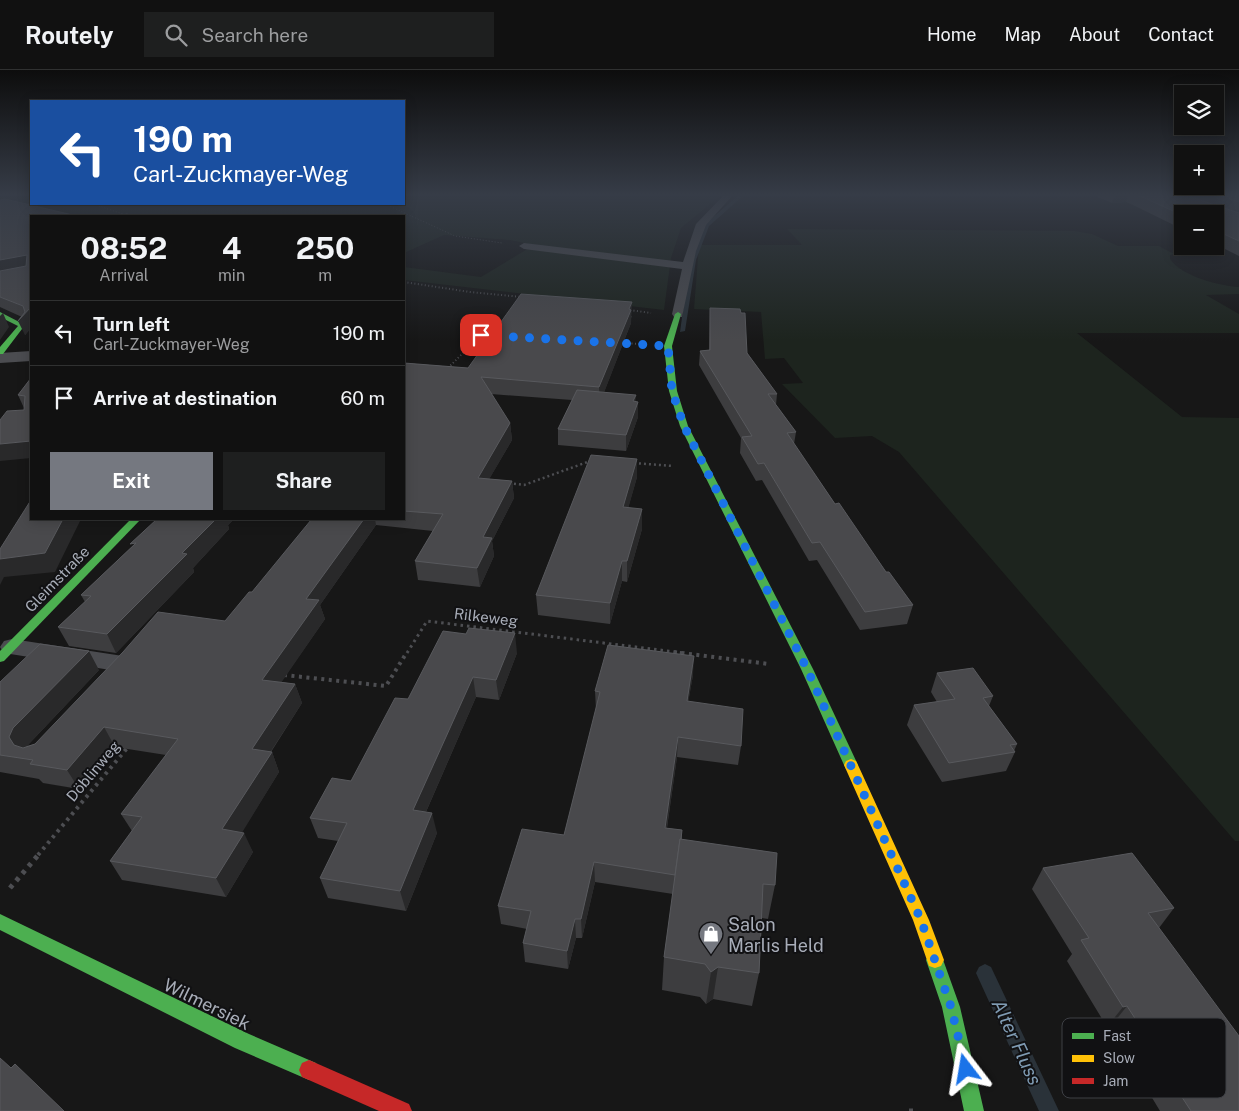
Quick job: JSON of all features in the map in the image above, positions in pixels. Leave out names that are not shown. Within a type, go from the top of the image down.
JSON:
[{"type":"street","points":[[0,314],[22,325],[0,352]]},
{"type":"street","points":[[678,315],[668,346],[672,391],[684,426],[807,669],[921,920],[951,1007],[974,1111]]},
{"type":"street","points":[[0,358],[30,356]]},
{"type":"street","name":"Gleimstraße","points":[[6,653],[135,520]]},
{"type":"street","name":"Wilmersiek","points":[[0,922],[242,1041],[402,1111]]},
{"type":"lane","points":[[678,315],[693,244]]},
{"type":"lane","points":[[524,246],[688,266]]},
{"type":"lane","points":[[6,653],[129,657],[103,685]]},
{"type":"path","points":[[507,244],[524,246]]},
{"type":"path","points":[[405,282],[524,298]]},
{"type":"path","points":[[628,310],[678,315]]},
{"type":"path","points":[[445,372],[481,335],[501,336]]},
{"type":"path","points":[[619,343],[668,346]]},
{"type":"path","points":[[505,483],[524,485],[591,460],[600,460]]},
{"type":"path","points":[[629,462],[705,468]]},
{"type":"path","name":"Rilkeweg","points":[[282,674],[386,686],[427,621],[807,669]]},
{"type":"path","name":"Döblinweg","points":[[6,892],[133,741]]},
{"type":"path","points":[[910,1111],[916,1111]]},
{"type":"shaded area","points":[[405,244],[425,244],[405,253]]},
{"type":"shaded area","points":[[527,244],[676,244],[671,258],[664,310],[405,280],[405,267],[481,277],[534,245]]},
{"type":"shaded area","points":[[1113,244],[1118,246],[1159,246],[1174,254],[1170,255],[1170,259],[1175,265],[1192,275],[1222,285],[1239,287],[1239,294],[1206,295],[1239,314],[1239,333],[1077,333],[1182,417],[1239,418],[1239,841],[1235,841],[899,452],[872,436],[835,438],[782,384],[803,383],[784,358],[765,359],[761,312],[694,309],[699,245]]},
{"type":"building","points":[[0,244],[30,244],[30,308],[18,321],[25,312],[23,306],[0,297],[0,271],[26,266],[27,255],[0,260]]},
{"type":"building","points":[[521,294],[632,302],[629,309],[631,310],[599,387],[481,377],[510,423],[478,478],[512,481],[483,537],[492,538],[477,568],[415,561],[443,514],[405,511],[405,363],[468,368]]},
{"type":"building","points":[[710,308],[740,309],[741,313],[745,313],[747,353],[777,394],[768,394],[796,432],[787,433],[835,504],[839,503],[886,572],[889,572],[913,605],[865,612],[820,542],[812,543],[764,463],[758,464],[742,437],[752,436],[700,351],[710,350]]},
{"type":"building","points":[[30,379],[30,441],[0,444],[0,420],[7,411],[24,410],[25,396],[18,395]]},
{"type":"building","points":[[577,390],[636,395],[633,401],[638,402],[626,435],[558,429]]},
{"type":"building","points":[[591,455],[637,459],[623,507],[642,509],[627,561],[622,561],[610,603],[536,595]]},
{"type":"building","points":[[30,502],[30,520],[62,520],[45,553],[0,559],[0,549]]},
{"type":"building","points":[[156,520],[215,520],[182,553],[187,554],[107,634],[58,627],[91,596],[81,595],[136,543],[130,544]]},
{"type":"building","points":[[311,520],[363,520],[306,599],[319,600],[262,680],[295,684],[252,749],[272,752],[222,829],[244,833],[216,878],[110,861],[142,817],[121,814],[178,739],[104,727],[67,770],[30,764],[33,760],[0,755],[0,682],[40,644],[89,651],[13,728],[9,737],[14,745],[23,748],[35,744],[123,652],[158,612],[225,621],[249,592],[252,592]]},
{"type":"building","points":[[469,628],[515,633],[496,680],[473,677],[413,810],[432,813],[400,891],[320,878],[347,823],[310,818],[332,778],[351,781],[395,698],[408,699],[443,631],[466,634]]},
{"type":"building","points":[[608,645],[694,656],[687,701],[743,709],[741,746],[678,737],[665,828],[682,830],[675,875],[594,862],[581,919],[575,919],[567,951],[523,943],[531,911],[498,906],[522,829],[564,835],[600,692],[595,691]]},
{"type":"building","points":[[973,668],[993,696],[983,698],[1017,744],[1010,745],[1015,752],[949,763],[914,705],[955,699],[937,673]]},
{"type":"building","name":"Salon Marlis Held","points":[[680,839],[777,853],[775,885],[763,884],[759,973],[718,967],[711,972],[705,964],[664,957]]},
{"type":"building","points":[[1132,853],[1174,908],[1148,913],[1226,1018],[1135,1018],[1127,1006],[1123,1007],[1081,940],[1089,938],[1043,868]]},
{"type":"building","points":[[1226,1018],[1239,1036],[1239,1111],[1191,1111],[1183,1098],[1226,1098]]},
{"type":"building","points":[[0,1058],[11,1068],[15,1064],[64,1111],[0,1111]]},
{"type":"waterway","name":"Alter Fluss","points":[[682,331],[693,260],[700,244]]},
{"type":"waterway","name":"Alter Fluss","points":[[985,973],[1049,1111]]},
{"type":"traffic: fast","points":[[0,314],[22,325],[0,352]]},
{"type":"traffic: fast","points":[[678,314],[668,346],[673,391],[684,426],[807,669],[851,765]]},
{"type":"traffic: fast","points":[[0,658],[135,520]]},
{"type":"traffic: fast","points":[[0,922],[242,1041],[309,1070]]},
{"type":"traffic: fast","points":[[935,960],[951,1007],[974,1111]]},
{"type":"traffic: slow","points":[[851,765],[921,920],[935,960]]},
{"type":"traffic: jam","points":[[309,1070],[402,1111]]},
{"type":"place","name":"Salon Marlis Held","points":[[711,955]]},
{"type":"route","points":[[481,335],[668,346],[672,391],[684,426],[807,669],[921,920],[951,1007],[966,1069]]}]
